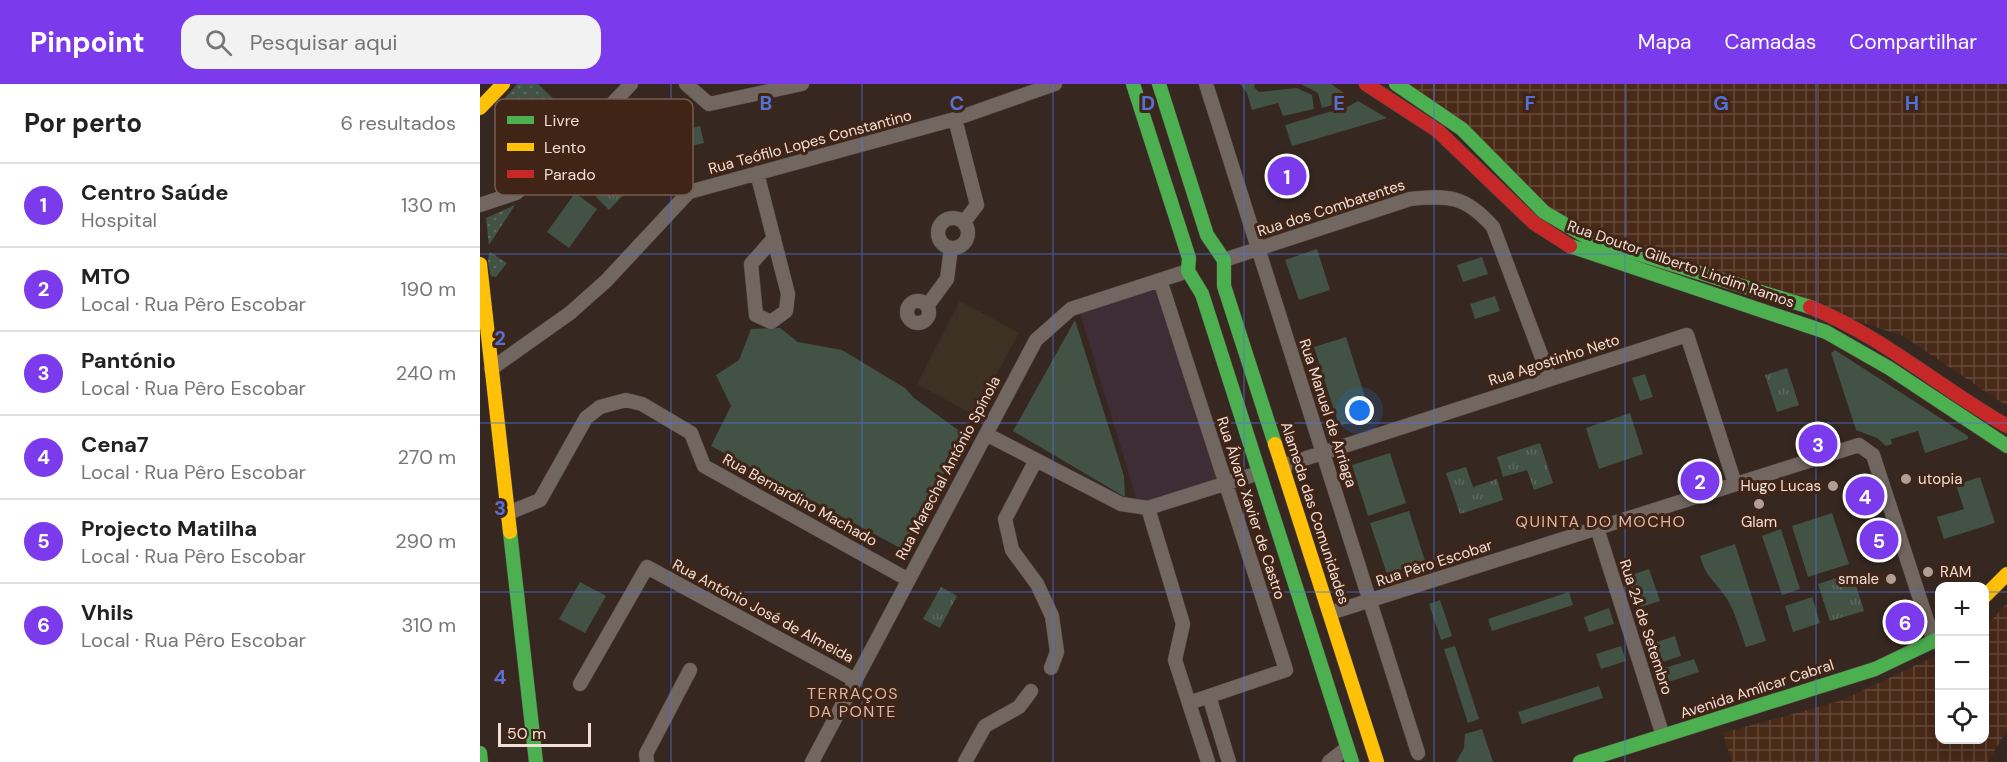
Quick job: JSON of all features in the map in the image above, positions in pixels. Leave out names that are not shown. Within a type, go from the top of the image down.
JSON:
[{"type":"main road","points":[[480,108],[503,84]]},
{"type":"main road","points":[[1133,84],[1191,270],[1352,762]]},
{"type":"main road","name":"Alameda das Comunidades","points":[[1159,84],[1207,235],[1220,261],[1282,466],[1377,762]]},
{"type":"main road","name":"Rua Doutor Gilberto Lindim Ramos","points":[[1366,84],[1434,128],[1473,163],[1532,224],[1555,239],[1591,255],[1826,332],[1888,368],[2007,446]]},
{"type":"main road","name":"Rua Doutor Gilberto Lindim Ramos","points":[[1396,84],[1462,129],[1534,204],[1567,227],[1590,238],[1793,300],[1832,316],[1896,352],[1973,407],[2007,426]]},
{"type":"main road","points":[[1201,248],[1220,261],[1211,284],[1191,270],[1201,248]]},
{"type":"main road","points":[[480,264],[506,514],[536,762]]},
{"type":"main road","points":[[1989,592],[2007,574]]},
{"type":"main road","name":"Avenida Amílcar Cabral","points":[[1580,762],[1875,669],[1935,641]]},
{"type":"main road","points":[[480,753],[481,762]]},
{"type":"street","points":[[617,99],[631,84]]},
{"type":"street","points":[[686,84],[709,104],[773,88],[802,84]]},
{"type":"street","name":"Rua Teófilo Lopes Constantino","points":[[693,191],[955,119],[1055,84]]},
{"type":"street","name":"Rua Manuel de Arriaga","points":[[1206,84],[1418,753]]},
{"type":"street","points":[[955,119],[977,205],[964,222]]},
{"type":"street","points":[[757,172],[774,238],[788,294],[786,311],[771,322],[756,315],[751,264],[774,238]]},
{"type":"street","points":[[480,205],[510,195]]},
{"type":"street","name":"Rua Teófilo Lopes Constantino","points":[[491,369],[570,313],[606,281],[686,195]]},
{"type":"street","name":"Rua dos Combatentes","points":[[1220,261],[1410,199],[1439,196],[1458,199],[1477,208],[1493,227],[1550,379]]},
{"type":"street","points":[[954,217],[964,222],[968,229],[967,239],[959,246],[951,248],[940,240],[940,225],[954,217]]},
{"type":"street","points":[[927,306],[947,279],[951,248]]},
{"type":"street","name":"Rua Marechal António Spínola","points":[[812,762],[907,579],[1036,340],[1071,309],[1191,270]]},
{"type":"street","name":"Rua Álvaro Xavier de Castro","points":[[1160,280],[1286,670],[1209,696]]},
{"type":"street","name":"Rua Agostinho Neto","points":[[1282,466],[1687,335],[1735,484]]},
{"type":"street","name":"Rua Bernardino Machado","points":[[506,514],[540,500],[586,418],[600,407],[627,400],[642,404],[691,433],[704,466],[907,579]]},
{"type":"street","points":[[986,434],[1121,504],[1148,508],[1259,473]]},
{"type":"street","name":"Rua Pêro Escobar","points":[[1330,613],[1859,445],[1873,455],[1936,636]]},
{"type":"street","points":[[1036,460],[1005,519],[1012,550],[1037,584],[1052,616],[1057,652],[1051,668]]},
{"type":"street","points":[[1148,508],[1183,624],[1175,660],[1208,762]]},
{"type":"street","name":"Rua 24 de Setembro","points":[[1597,528],[1663,736]]},
{"type":"street","name":"Rua António José de Almeida","points":[[580,684],[647,567],[855,680]]},
{"type":"street","points":[[647,762],[646,754],[690,670]]},
{"type":"street","points":[[964,762],[985,726],[1019,707],[1031,691]]},
{"type":"street","points":[[1189,703],[1209,696],[1229,762]]},
{"type":"street","points":[[1329,762],[1347,748]]},
{"type":"shaded area","points":[[1405,84],[2007,84],[2007,406],[1903,336],[1604,237],[1541,204]]},
{"type":"shaded area","points":[[1160,280],[1225,484],[1139,507],[1078,307]]},
{"type":"shaded area","points":[[960,301],[1019,333],[974,415],[917,384]]},
{"type":"shaded area","points":[[2007,603],[2007,730],[1988,762],[1732,762],[1723,733],[1843,700],[1935,656],[1935,744],[1989,744],[1989,623]]},
{"type":"green space","points":[[517,84],[538,84],[554,99],[506,99]]},
{"type":"green space","points":[[1240,84],[1255,84],[1254,87],[1259,92],[1297,88],[1312,95],[1314,109],[1283,116],[1278,103],[1252,110],[1247,93]]},
{"type":"green space","points":[[1301,84],[1331,84],[1344,93],[1336,104],[1322,108],[1318,93]]},
{"type":"green space","points":[[1358,101],[1387,118],[1292,146],[1285,125],[1349,106]]},
{"type":"green space","points":[[700,126],[704,143],[693,146],[693,128]]},
{"type":"green space","points":[[574,195],[578,195],[597,209],[569,248],[547,232]]},
{"type":"green space","points":[[598,195],[623,195],[609,210],[596,197]]},
{"type":"green space","points":[[515,205],[489,245],[486,218]]},
{"type":"green space","points":[[1317,249],[1330,290],[1299,300],[1285,260]]},
{"type":"green space","points":[[490,252],[507,263],[496,277],[491,276],[489,270]]},
{"type":"green space","points":[[1482,257],[1488,274],[1463,282],[1457,265]]},
{"type":"green space","points":[[1495,296],[1500,311],[1475,319],[1470,304]]},
{"type":"green space","points":[[1075,320],[1124,476],[1125,497],[1013,431]]},
{"type":"green space","points":[[780,328],[798,342],[842,350],[905,388],[914,398],[965,435],[902,549],[711,446],[731,406],[716,375],[739,360],[751,329]]},
{"type":"green space","points":[[1346,337],[1371,416],[1339,426],[1314,347]]},
{"type":"green space","points":[[1835,350],[1968,436],[1968,439],[1925,453],[1918,431],[1891,439],[1892,444],[1886,446],[1877,438],[1856,430],[1831,353]]},
{"type":"green space","points":[[1787,368],[1799,405],[1777,412],[1765,375]]},
{"type":"green space","points":[[1645,374],[1653,397],[1640,401],[1632,378]]},
{"type":"green space","points":[[1630,413],[1643,454],[1599,469],[1586,428]]},
{"type":"green space","points":[[1540,443],[1553,483],[1534,490],[1527,470],[1503,477],[1497,457]]},
{"type":"green space","points":[[1390,453],[1406,503],[1368,516],[1352,465]]},
{"type":"green space","points":[[1466,467],[1473,487],[1497,479],[1503,500],[1460,514],[1446,473]]},
{"type":"green space","points":[[1980,477],[1995,523],[1944,539],[1937,517],[1964,509],[1956,485]]},
{"type":"green space","points":[[1409,511],[1425,561],[1387,574],[1370,523]]},
{"type":"green space","points":[[1832,513],[1849,564],[1808,577],[1792,526]]},
{"type":"green space","points":[[1781,529],[1800,589],[1782,595],[1762,536]]},
{"type":"green space","points":[[1735,544],[1766,641],[1746,647],[1730,605],[1708,575],[1700,556]]},
{"type":"green space","points":[[1649,569],[1660,601],[1638,608],[1628,576]]},
{"type":"green space","points":[[1852,573],[1864,611],[1830,621],[1818,584]]},
{"type":"green space","points":[[580,582],[606,596],[585,633],[559,619]]},
{"type":"green space","points":[[941,587],[957,596],[940,628],[923,619]]},
{"type":"green space","points":[[1569,592],[1573,605],[1492,631],[1488,619]]},
{"type":"green space","points":[[1812,597],[1820,623],[1793,632],[1785,606]]},
{"type":"green space","points":[[1440,600],[1452,636],[1441,640],[1429,604]]},
{"type":"green space","points":[[1609,608],[1614,624],[1589,632],[1584,617]]},
{"type":"green space","points":[[1675,636],[1681,656],[1656,664],[1650,644]]},
{"type":"green space","points":[[1455,646],[1479,719],[1468,723],[1444,649]]},
{"type":"green space","points":[[1621,646],[1626,661],[1601,669],[1596,654]]},
{"type":"green space","points":[[1694,659],[1699,672],[1662,684],[1658,670]]},
{"type":"green space","points":[[1599,686],[1603,698],[1522,724],[1518,712]]},
{"type":"green space","points":[[1482,729],[1493,762],[1456,762],[1464,748],[1465,734]]},
{"type":"traffic: fast","points":[[1133,84],[1189,258],[1188,271],[1202,294],[1352,762]]},
{"type":"traffic: fast","points":[[1159,84],[1207,235],[1224,260],[1224,286],[1275,444]]},
{"type":"traffic: fast","points":[[1396,84],[1462,129],[1544,212],[1590,239],[1810,307]]},
{"type":"traffic: fast","points":[[1570,246],[1826,332],[1889,368],[2007,446]]},
{"type":"traffic: fast","points":[[510,532],[536,762]]},
{"type":"traffic: fast","points":[[1580,762],[1875,669],[1935,640]]},
{"type":"traffic: fast","points":[[480,753],[481,762]]},
{"type":"traffic: slow","points":[[480,108],[503,84]]},
{"type":"traffic: slow","points":[[480,264],[510,532]]},
{"type":"traffic: slow","points":[[1275,444],[1377,762]]},
{"type":"traffic: slow","points":[[1989,592],[2007,574]]},
{"type":"traffic: jam","points":[[1366,84],[1438,131],[1534,223],[1570,246]]},
{"type":"traffic: jam","points":[[1810,307],[1862,332],[2007,426]]},
{"type":"place","name":"Centro Saúde","points":[[1287,176]]},
{"type":"place","name":"Pantónio","points":[[1818,444]]},
{"type":"place","name":"utopia","points":[[1906,479]]},
{"type":"place","name":"MTO","points":[[1700,481]]},
{"type":"place","name":"Hugo Lucas","points":[[1833,486]]},
{"type":"place","name":"Cena7","points":[[1865,496]]},
{"type":"place","name":"Glam","points":[[1759,504]]},
{"type":"place","name":"Projecto Matilha","points":[[1879,540]]},
{"type":"place","name":"RAM","points":[[1928,572]]},
{"type":"place","name":"smale","points":[[1891,579]]},
{"type":"place","name":"Vhils","points":[[1905,622]]},
{"type":"district","name":"QUINTA DO MOCHO","points":[[1601,521]]},
{"type":"district","name":"TERRAÇOS DA PONTE","points":[[853,702]]}]
